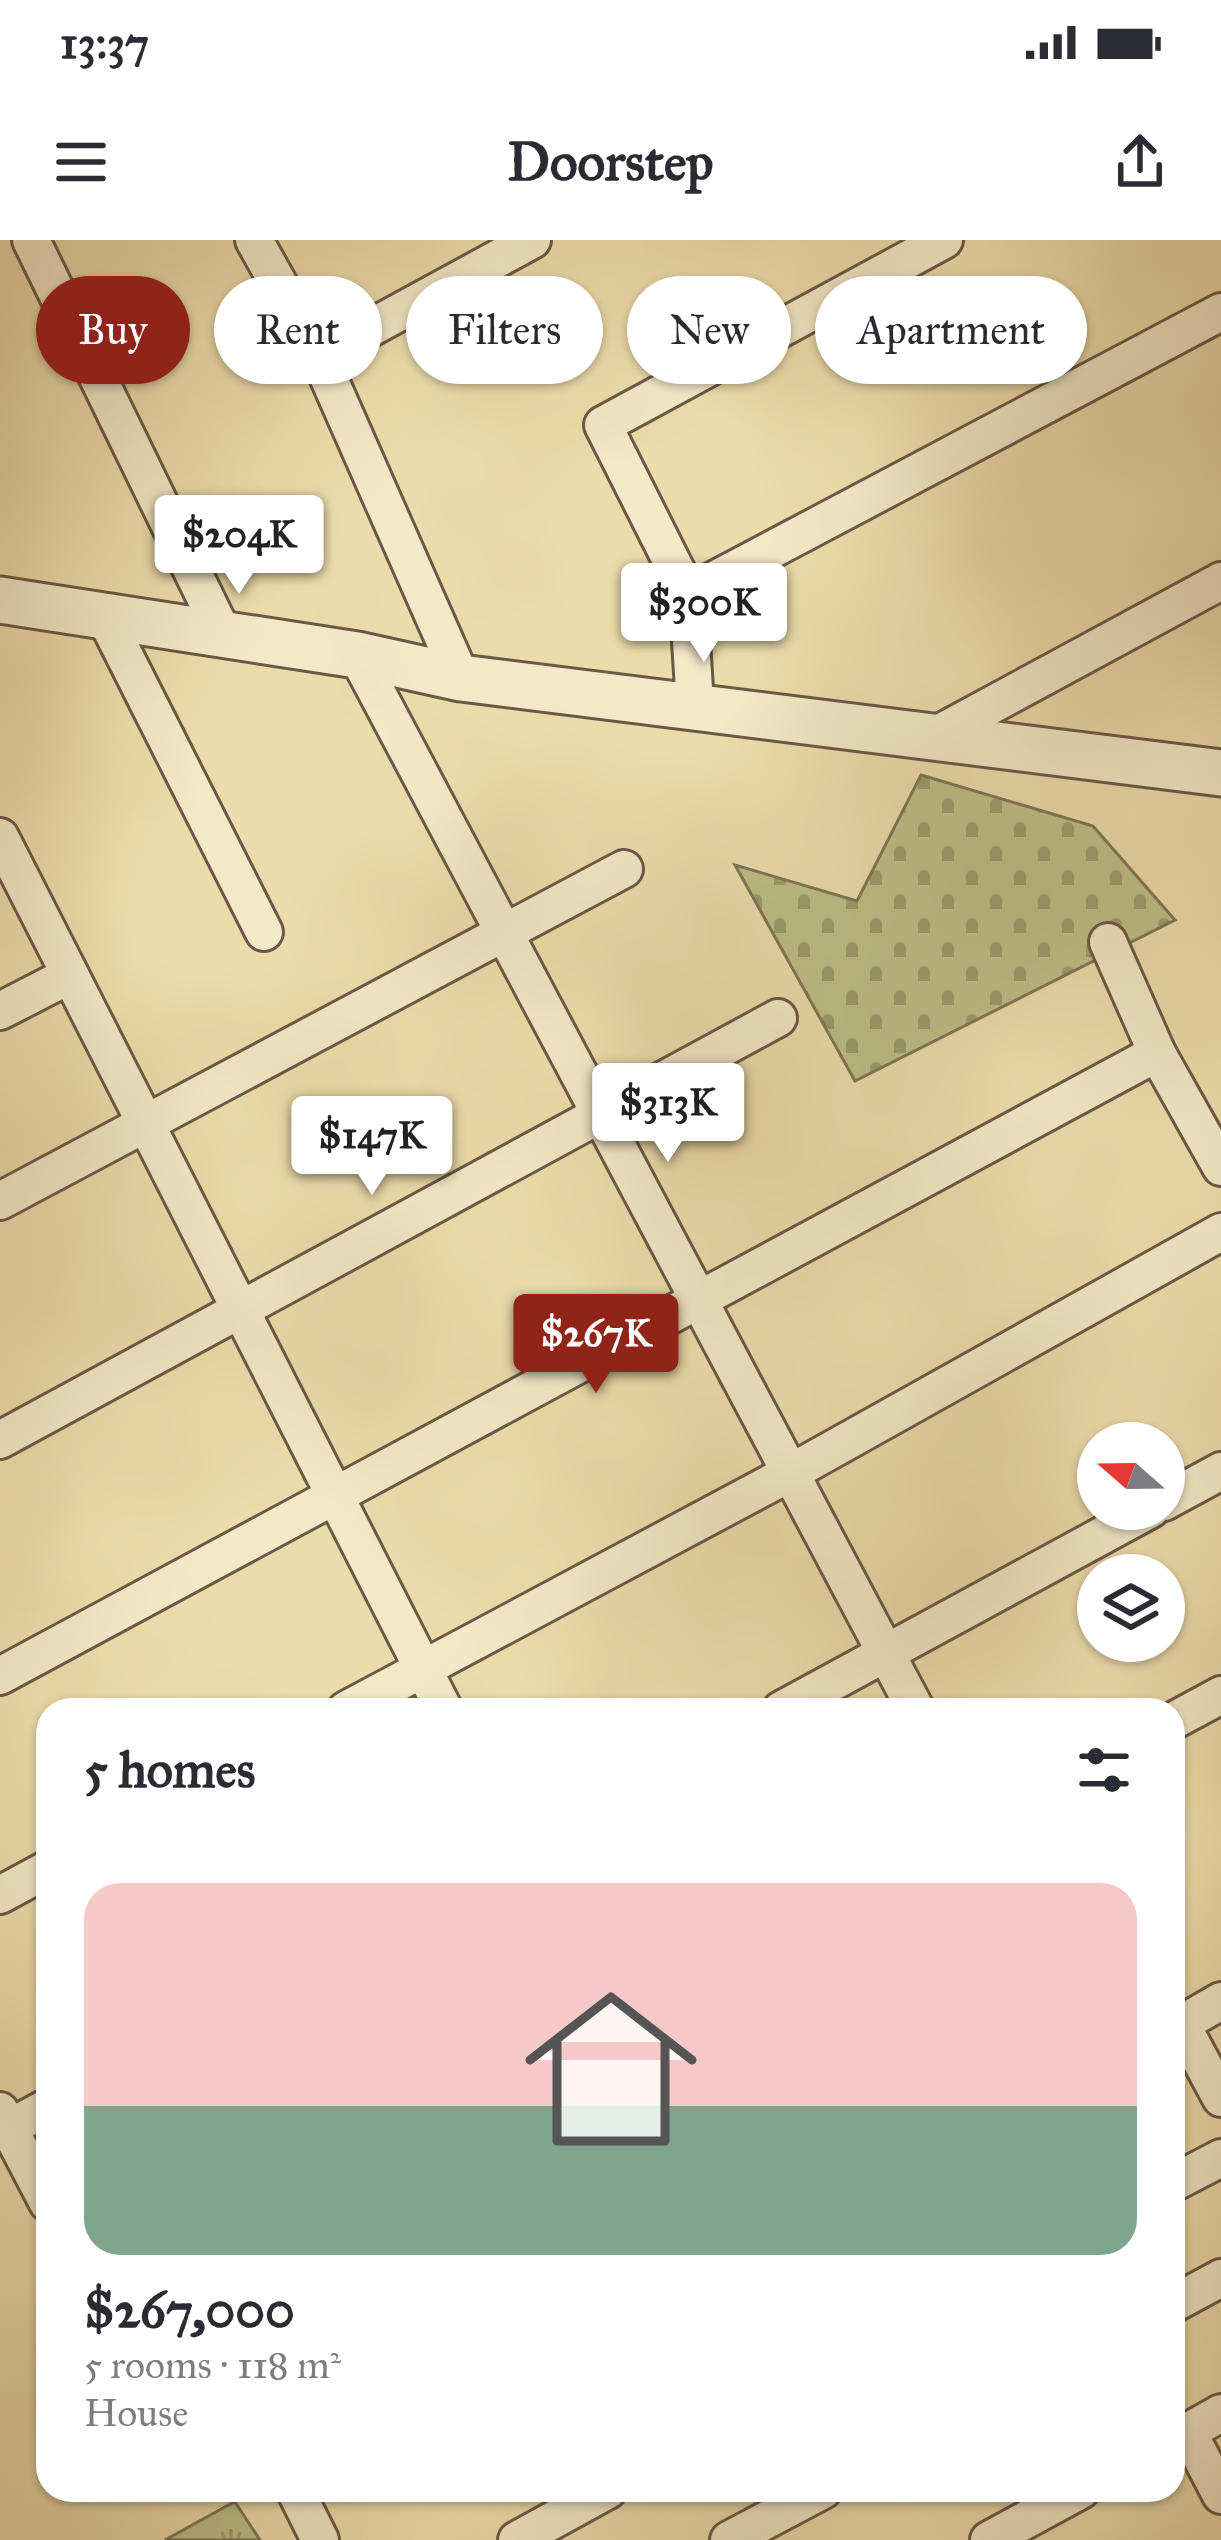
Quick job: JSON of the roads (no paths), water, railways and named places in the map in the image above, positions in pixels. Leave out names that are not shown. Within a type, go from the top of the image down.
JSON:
[{"type":"street","points":[[31,240],[224,636]]},
{"type":"street","points":[[254,240],[274,276]]},
{"type":"street","points":[[382,322],[532,240]]},
{"type":"street","points":[[694,705],[688,594],[603,425],[944,240]]},
{"type":"street","points":[[688,594],[1221,313]]},
{"type":"street","points":[[331,384],[461,677]]},
{"type":"street","points":[[938,734],[1221,581]]},
{"type":"street","points":[[0,600],[106,620],[357,655],[461,677],[1221,773]]},
{"type":"street","points":[[106,620],[264,932]]},
{"type":"street","points":[[357,655],[909,1698]]},
{"type":"street","points":[[3,851],[438,1698]]},
{"type":"street","points":[[0,1201],[624,868]]},
{"type":"street","points":[[1108,942],[1157,1053],[1221,1167]]},
{"type":"street","points":[[0,1011],[70,975]]},
{"type":"street","points":[[0,1440],[778,1018]]},
{"type":"street","points":[[0,1676],[1157,1053]]},
{"type":"street","points":[[369,1698],[790,1473],[1221,1232]]},
{"type":"street","points":[[1185,1491],[1221,1471]]},
{"type":"street","points":[[803,1698],[1112,1530]]},
{"type":"street","points":[[1185,1714],[1221,1695]]},
{"type":"street","points":[[0,1895],[36,1876]]},
{"type":"street","points":[[1185,2022],[1221,2001]]},
{"type":"street","points":[[1185,2031],[1221,2098]]},
{"type":"street","points":[[36,2110],[4,2119],[36,2180]]},
{"type":"street","points":[[1185,2176],[1221,2158]]},
{"type":"street","points":[[1185,2298],[1221,2278]]},
{"type":"street","points":[[1185,2433],[1221,2413]]},
{"type":"street","points":[[1185,2443],[1221,2495]]},
{"type":"street","points":[[301,2502],[320,2540]]},
{"type":"street","points":[[517,2540],[586,2502]]},
{"type":"street","points":[[729,2540],[800,2502]]},
{"type":"street","points":[[989,2540],[1059,2502]]}]
